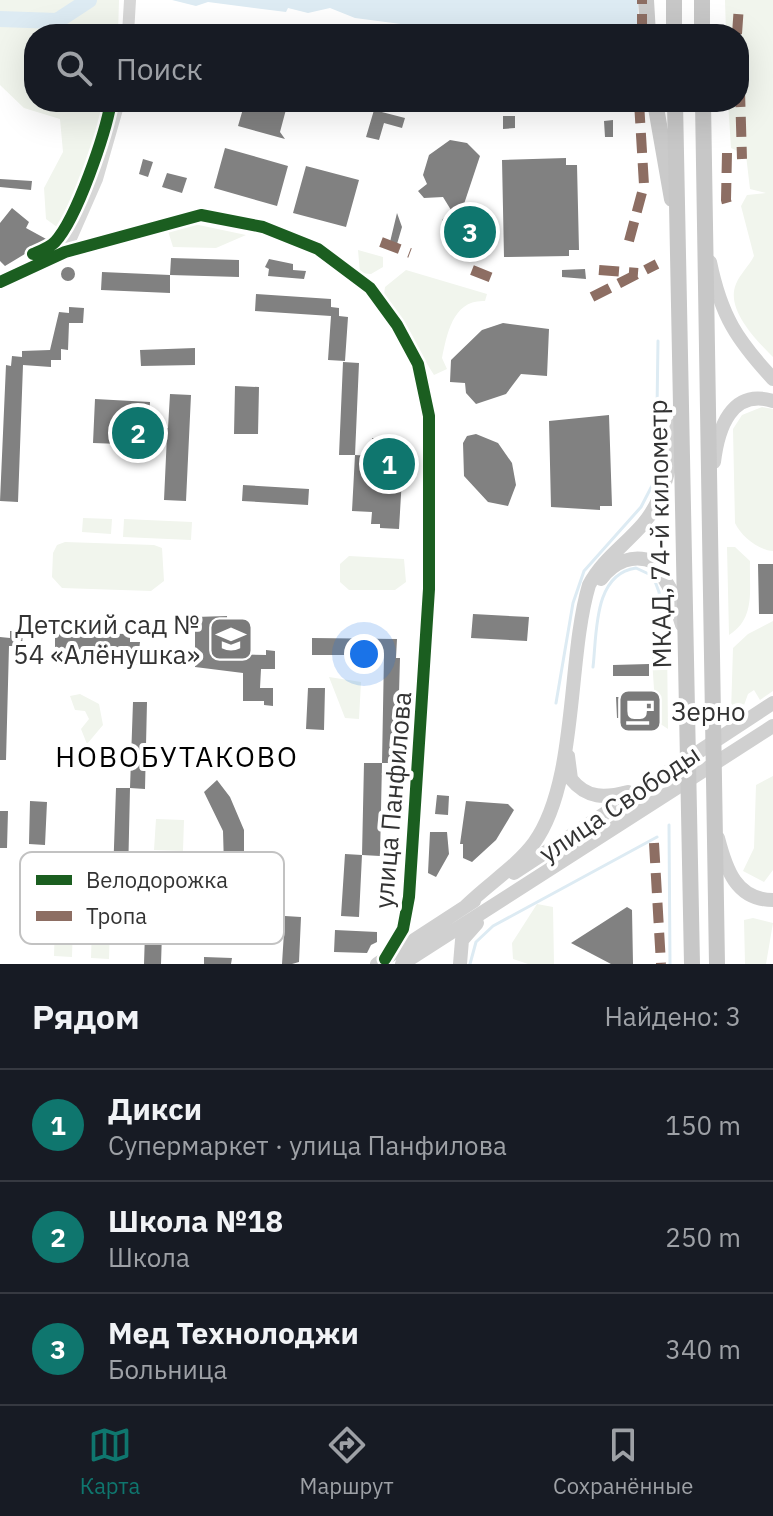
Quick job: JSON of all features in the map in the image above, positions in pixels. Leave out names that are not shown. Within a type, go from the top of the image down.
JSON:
[{"type":"highway","points":[[674,0],[674,24]]},
{"type":"highway","points":[[702,0],[702,24]]},
{"type":"highway","name":"МКАД, 74-й километр","points":[[675,112],[692,964]]},
{"type":"highway","name":"МКАД, 74-й километр","points":[[703,112],[717,964]]},
{"type":"main road","points":[[646,0],[647,24]]},
{"type":"main road","points":[[657,112],[678,229]]},
{"type":"main road","points":[[707,247],[720,303],[729,325],[773,379]]},
{"type":"main road","points":[[710,490],[718,437],[727,414],[744,400],[773,401]]},
{"type":"main road","points":[[381,962],[466,906],[533,845],[554,804],[589,585],[604,561],[654,509],[669,471],[680,401]]},
{"type":"main road","points":[[640,788],[612,796],[588,794],[571,779],[568,766],[592,603],[602,577],[630,559],[638,557],[654,562],[671,590],[686,642]]},
{"type":"main road","name":"улица Свободы","points":[[466,906],[773,701]]},
{"type":"main road","name":"улица Свободы","points":[[507,897],[773,726]]},
{"type":"main road","points":[[715,827],[729,875],[737,886],[755,898],[773,900]]},
{"type":"main road","points":[[402,964],[507,897]]},
{"type":"main road","points":[[460,964],[462,940],[507,897]]},
{"type":"main road","points":[[684,964],[691,929]]},
{"type":"street","points":[[129,24],[130,1]]},
{"type":"street","points":[[65,252],[102,167],[116,112]]},
{"type":"street","name":"улица Панфилова","points":[[0,282],[65,252],[201,215],[263,227],[318,249],[370,288],[418,364],[428,397],[426,628],[409,897],[403,929],[381,962]]},
{"type":"shaded area","points":[[0,0],[119,0],[118,24],[24,24],[24,108],[0,85]]},
{"type":"shaded area","points":[[172,0],[638,0],[638,24],[401,24],[355,18],[330,8],[308,13],[288,8],[286,12],[208,2],[196,6]]},
{"type":"shaded area","points":[[725,0],[773,0],[773,357],[744,324],[735,304],[736,284],[754,256],[741,206],[747,195],[766,193],[750,189],[746,155],[731,148],[729,112],[749,112],[749,24],[726,24]]},
{"type":"shaded area","points":[[37,112],[104,112],[82,178],[57,227],[46,219],[44,188],[63,152],[60,119]]},
{"type":"shaded area","points":[[194,224],[246,235],[216,248],[173,247],[168,231]]},
{"type":"shaded area","points":[[358,250],[383,257],[383,267],[371,274],[360,273]]},
{"type":"shaded area","points":[[406,270],[487,294],[485,301],[465,306],[453,320],[442,358],[447,369],[434,375],[384,295],[385,287]]},
{"type":"shaded area","points":[[762,407],[773,409],[773,551],[751,542],[735,523],[733,429],[742,415]]},
{"type":"shaded area","points":[[83,518],[112,519],[111,534],[82,532]]},
{"type":"shaded area","points":[[124,519],[192,522],[191,540],[123,537]]},
{"type":"shaded area","points":[[65,542],[154,545],[162,548],[164,581],[151,591],[62,588],[52,577],[53,553],[57,545]]},
{"type":"shaded area","points":[[727,547],[735,547],[750,561],[747,612],[738,628],[729,635]]},
{"type":"shaded area","points":[[349,556],[404,559],[406,582],[395,590],[349,590],[340,582],[340,564]]},
{"type":"shaded area","points":[[773,621],[773,691],[760,700],[754,690],[748,694],[743,708],[731,713],[733,648],[748,634]]},
{"type":"shaded area","points":[[667,643],[668,729],[656,721],[652,658]]},
{"type":"shaded area","points":[[329,677],[361,682],[359,719],[345,718]]},
{"type":"shaded area","points":[[80,694],[99,704],[103,725],[87,744],[81,729],[89,719],[85,711],[75,710],[70,696]]},
{"type":"shaded area","points":[[773,776],[773,870],[764,882],[743,871],[754,848],[756,785]]},
{"type":"shaded area","points":[[156,819],[184,820],[183,851],[154,850]]},
{"type":"shaded area","points":[[537,904],[553,907],[554,964],[528,964],[513,959],[512,943]]},
{"type":"shaded area","points":[[753,918],[773,923],[766,964],[745,964],[744,920]]},
{"type":"shaded area","points":[[54,944],[72,944],[72,957],[54,956]]},
{"type":"shaded area","points":[[91,944],[109,944],[109,959],[91,958]]},
{"type":"building","points":[[242,112],[285,112],[280,132],[285,139],[238,126]]},
{"type":"building","points":[[373,112],[405,118],[402,128],[384,123],[379,140],[366,137]]},
{"type":"building","points":[[503,116],[515,116],[515,128],[503,129]]},
{"type":"building","points":[[613,120],[613,137],[605,137],[604,121]]},
{"type":"building","points":[[450,140],[467,143],[480,156],[463,207],[476,213],[482,228],[475,242],[461,248],[453,247],[442,236],[442,220],[451,210],[443,197],[424,198],[418,191],[427,184],[423,175],[429,155]]},
{"type":"building","points":[[225,148],[288,166],[277,206],[214,188]]},
{"type":"building","points":[[566,158],[566,165],[577,165],[579,250],[569,250],[569,256],[504,257],[502,160]]},
{"type":"building","points":[[143,159],[153,162],[148,177],[139,174]]},
{"type":"building","points":[[306,166],[359,180],[346,227],[293,213]]},
{"type":"building","points":[[167,173],[187,178],[182,193],[162,187]]},
{"type":"building","points":[[0,179],[32,181],[31,190],[0,187]]},
{"type":"building","points":[[12,208],[29,222],[26,228],[48,240],[5,266],[0,261],[0,223]]},
{"type":"building","points":[[397,213],[402,227],[397,244],[390,242]]},
{"type":"building","points":[[171,258],[239,260],[239,277],[170,275]]},
{"type":"building","points":[[269,259],[293,264],[293,270],[306,271],[304,279],[268,276],[269,269],[265,267]]},
{"type":"building","points":[[68,267],[75,274],[68,281],[61,274]]},
{"type":"building","points":[[585,269],[586,279],[562,277],[562,270]]},
{"type":"building","points":[[102,272],[170,275],[170,293],[101,290]]},
{"type":"building","points":[[256,294],[331,299],[331,307],[339,308],[339,316],[348,317],[345,361],[328,360],[331,316],[255,311]]},
{"type":"building","points":[[69,307],[84,308],[83,323],[69,323],[68,350],[61,349],[61,360],[51,360],[51,367],[23,365],[18,502],[0,501],[6,365],[11,366],[12,356],[22,357],[22,351],[50,350],[59,312],[69,313]]},
{"type":"building","points":[[503,323],[549,329],[547,376],[521,374],[506,394],[476,404],[466,393],[465,383],[450,382],[451,360],[482,330]]},
{"type":"building","points":[[195,348],[195,365],[141,366],[140,350]]},
{"type":"building","points":[[343,362],[359,363],[355,455],[339,455]]},
{"type":"building","points":[[235,386],[259,387],[258,434],[234,434]]},
{"type":"building","points":[[170,394],[191,395],[186,501],[164,500],[167,435],[148,434],[147,445],[93,443],[95,399],[150,402],[149,427],[168,428]]},
{"type":"building","points":[[609,415],[612,506],[600,506],[600,510],[551,507],[549,421]]},
{"type":"building","points":[[476,434],[498,443],[512,463],[516,485],[508,506],[488,502],[464,476],[463,443],[467,436]]},
{"type":"building","points":[[372,438],[398,440],[396,478],[402,478],[399,529],[371,524],[372,512],[352,511],[355,455],[372,456]]},
{"type":"building","points":[[243,485],[309,489],[308,505],[242,501]]},
{"type":"building","points":[[758,564],[773,564],[773,614],[759,614]]},
{"type":"building","points":[[473,614],[529,617],[527,641],[471,638]]},
{"type":"building","points":[[227,616],[228,634],[212,634],[212,654],[266,655],[266,650],[275,651],[275,669],[261,669],[260,688],[273,688],[273,706],[264,705],[264,701],[243,701],[243,673],[195,667],[195,617]]},
{"type":"building","points":[[10,631],[23,631],[22,646],[9,646],[6,760],[0,760],[0,637],[10,638]]},
{"type":"building","points":[[55,633],[130,634],[130,642],[140,642],[139,651],[148,651],[148,665],[134,665],[130,650],[55,649]]},
{"type":"building","points":[[312,638],[397,639],[396,658],[400,658],[397,763],[382,763],[384,655],[312,655]]},
{"type":"building","points":[[649,664],[649,676],[613,676],[613,665]]},
{"type":"building","points":[[308,688],[325,688],[324,730],[306,729]]},
{"type":"building","points":[[616,697],[648,697],[648,717],[617,718]]},
{"type":"building","points":[[133,702],[147,702],[145,789],[130,788]]},
{"type":"building","points":[[364,763],[382,763],[380,856],[362,855]]},
{"type":"building","points":[[217,780],[230,797],[244,830],[244,852],[224,852],[223,831],[204,792]]},
{"type":"building","points":[[116,788],[130,788],[129,852],[114,852]]},
{"type":"building","points":[[437,795],[449,796],[448,815],[435,814]]},
{"type":"building","points":[[30,801],[47,802],[45,845],[29,844]]},
{"type":"building","points":[[466,801],[508,804],[514,810],[496,840],[472,862],[463,858],[463,844],[460,844]]},
{"type":"building","points":[[0,811],[8,811],[7,848],[0,848]]},
{"type":"building","points":[[430,832],[447,832],[449,854],[436,877],[428,873]]},
{"type":"building","points":[[345,854],[362,855],[359,917],[341,916]]},
{"type":"building","points":[[627,907],[632,910],[633,964],[611,964],[571,943]]},
{"type":"building","points":[[285,916],[301,917],[299,962],[282,964]]},
{"type":"building","points":[[335,930],[377,932],[377,942],[371,945],[367,953],[334,952]]},
{"type":"building","points":[[145,944],[162,944],[161,964],[144,964]]},
{"type":"building","points":[[204,957],[232,958],[231,964],[204,964]]},
{"type":"waterway","points":[[0,19],[57,21],[89,0]]},
{"type":"waterway","points":[[556,703],[573,603],[584,571],[641,507],[656,478],[658,341]]},
{"type":"waterway","points":[[593,667],[600,607],[612,581],[622,573],[636,568],[653,576],[659,592],[663,625]]},
{"type":"waterway","points":[[669,825],[670,964]]},
{"type":"waterway","points":[[470,964],[476,942],[493,926],[657,837]]},
{"type":"marked path","points":[[642,0],[642,24]]},
{"type":"marked path","points":[[738,24],[739,5]]},
{"type":"marked path","points":[[629,241],[644,185],[640,112]]},
{"type":"marked path","points":[[741,112],[742,159]]},
{"type":"marked path","points":[[727,153],[726,200],[729,211]]},
{"type":"marked path","points":[[381,242],[410,253]]},
{"type":"marked path","points":[[592,297],[657,264]]},
{"type":"marked path","points":[[472,270],[492,278]]},
{"type":"marked path","points":[[599,270],[638,273]]},
{"type":"marked path","points":[[654,843],[661,964]]},
{"type":"cycle path","points":[[33,254],[55,242],[72,215],[108,112]]},
{"type":"cycle path","points":[[0,282],[65,252],[201,215],[263,227],[318,249],[370,288],[397,325],[418,364],[429,416],[429,589],[409,897],[403,929],[385,959]]},
{"type":"place","name":"Мед Технолоджи","points":[[470,232]]},
{"type":"place","name":"Школа №18","points":[[138,433]]},
{"type":"place","name":"Дикси","points":[[389,464]]},
{"type":"place","name":"Детский сад № 54 «Алёнушка»","points":[[231,639]]},
{"type":"place","name":"Зерно","points":[[640,711]]},
{"type":"district","name":"НОВОБУТАКОВО","points":[[177,756]]}]
